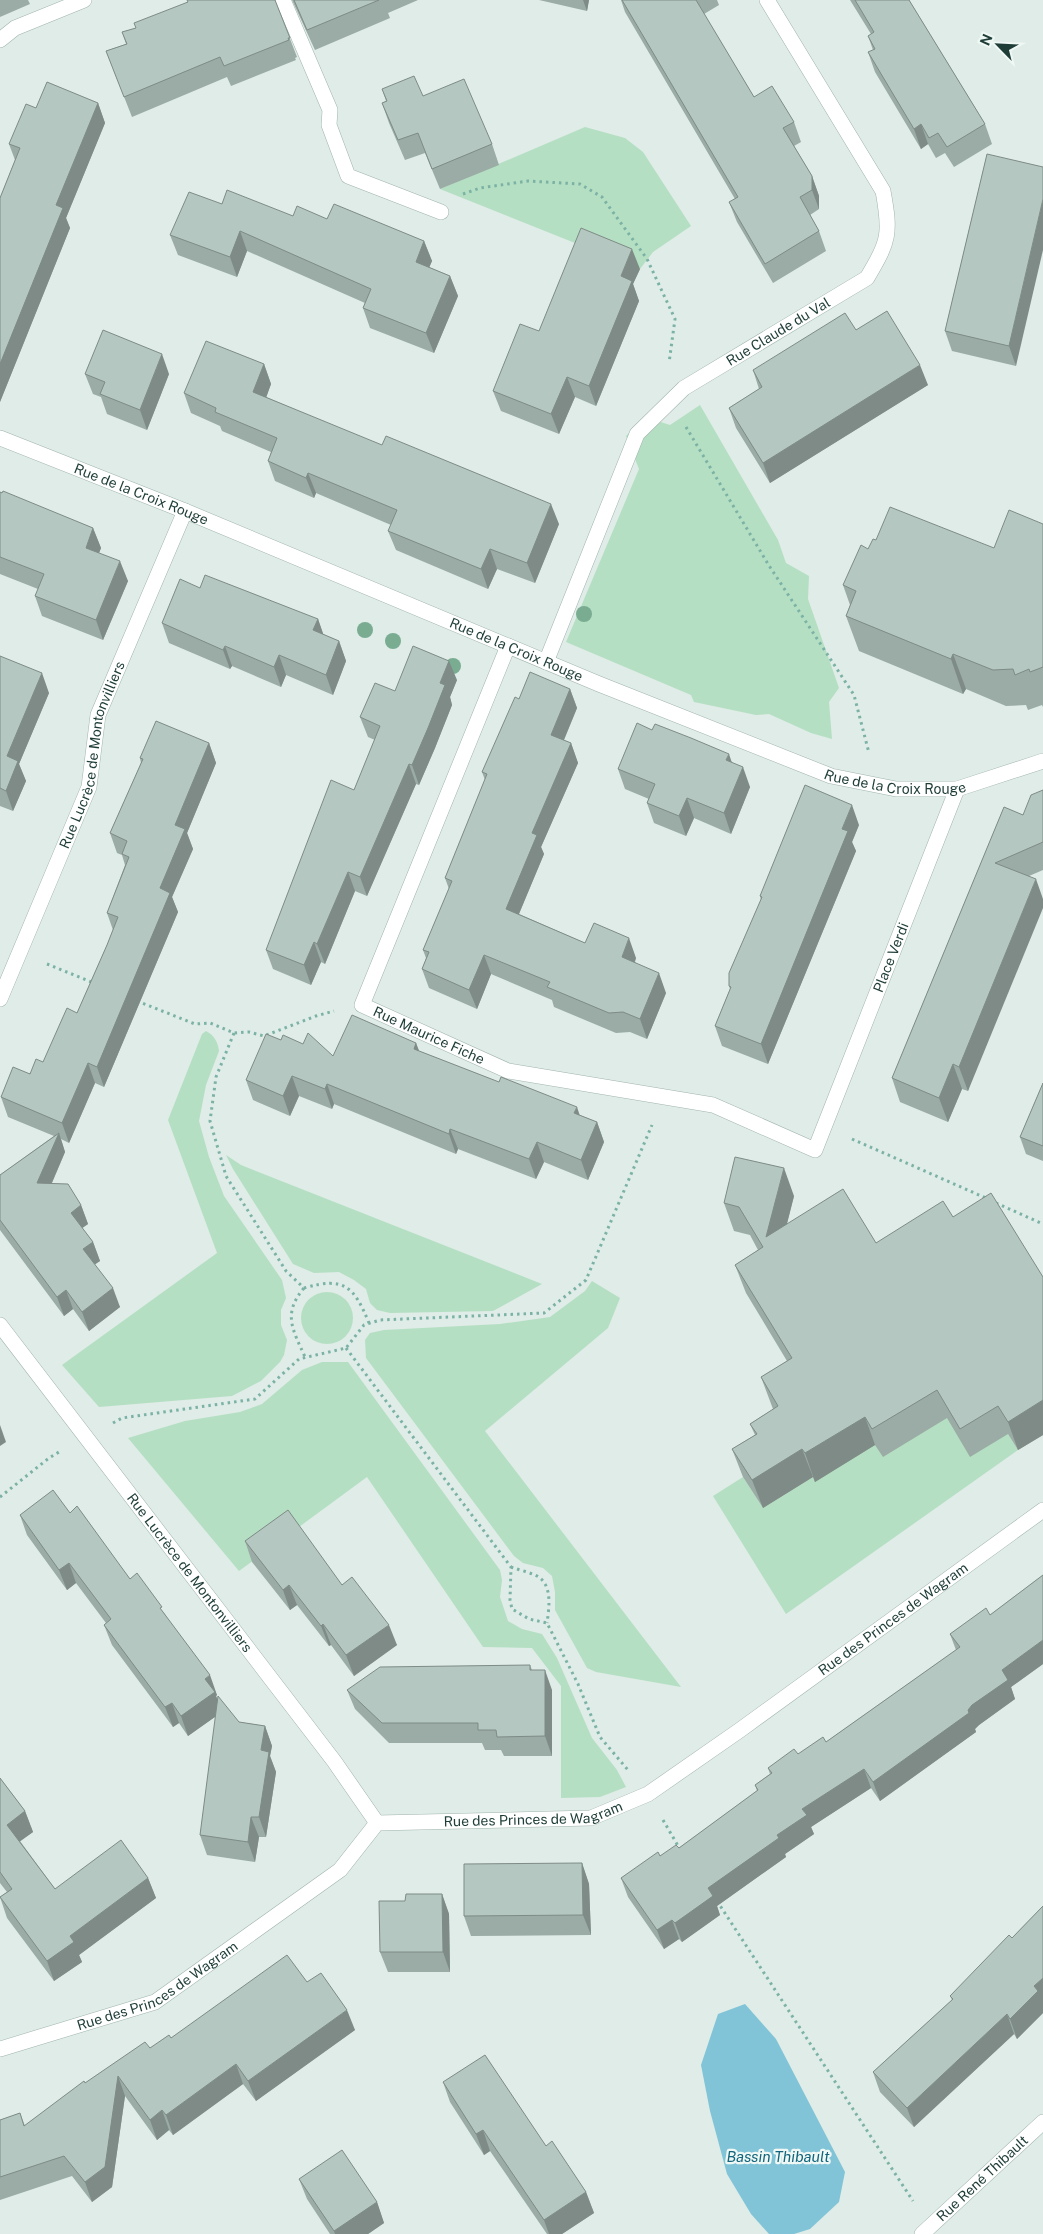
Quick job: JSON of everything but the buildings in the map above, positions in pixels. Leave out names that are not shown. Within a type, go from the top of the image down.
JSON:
[{"type":"street","points":[[0,40],[15,28],[84,0]]},
{"type":"street","points":[[283,0],[330,110],[329,125],[348,176],[441,212]]},
{"type":"street","name":"Rue Claude du Val","points":[[546,662],[637,434],[684,388],[867,278],[884,249],[889,222],[883,191],[767,0]]},
{"type":"street","name":"Rue de la Croix Rouge","points":[[0,438],[185,511],[599,684],[831,776],[896,789],[957,789],[1043,761]]},
{"type":"street","name":"Rue Lucrèce de Montonvilliers","points":[[0,999],[88,787],[98,715],[185,511]]},
{"type":"street","name":"Rue Maurice Fiche","points":[[508,646],[362,1005],[508,1071],[713,1105],[815,1150],[825,1127]]},
{"type":"street","name":"Place Verdi","points":[[825,1127],[957,789]]},
{"type":"street","name":"Rue Lucrèce de Montonvilliers","points":[[0,1325],[328,1753],[377,1823]]},
{"type":"street","name":"Rue des Princes de Wagram","points":[[0,2050],[155,2002],[340,1870],[377,1823],[591,1818],[648,1794],[740,1730],[1043,1510]]},
{"type":"street","name":"Rue René Thibault","points":[[926,2230],[1043,2122]]},
{"type":"path","points":[[441,212],[450,198],[480,188],[528,181],[580,184],[602,196],[647,259],[675,319],[669,364]]},
{"type":"path","points":[[682,419],[768,564],[854,695],[877,785]]},
{"type":"path","points":[[19,953],[102,987]]},
{"type":"path","points":[[130,998],[194,1024],[210,1023],[234,1032],[249,1032],[264,1036],[316,1016],[362,1005]]},
{"type":"path","points":[[234,1032],[216,1077],[210,1121],[226,1176],[286,1271],[304,1288]]},
{"type":"path","points":[[0,1497],[49,1458],[122,1418],[255,1399],[284,1371],[304,1357],[346,1348],[364,1325],[369,1323],[380,1320],[544,1313],[586,1280],[664,1097]]},
{"type":"path","points":[[825,1127],[1043,1224]]},
{"type":"path","points":[[304,1357],[290,1323],[295,1299],[304,1288],[323,1282],[344,1285],[359,1299],[369,1323]]},
{"type":"path","points":[[346,1348],[511,1567],[537,1576],[546,1586],[550,1604],[547,1623],[578,1684],[600,1737],[648,1794],[686,1859]]},
{"type":"path","points":[[511,1567],[510,1600],[512,1608],[529,1619],[547,1623]]},
{"type":"path","points":[[714,1897],[731,1919],[926,2230]]},
{"type":"green space","points":[[585,127],[625,138],[643,152],[691,226],[653,252],[640,269],[440,189]]},
{"type":"green space","points":[[700,405],[778,540],[786,563],[809,576],[808,599],[839,688],[829,702],[832,739],[811,733],[769,714],[756,715],[694,702],[691,695],[566,642],[639,469],[626,436],[645,417],[670,425]]},
{"type":"green space","points":[[206,1031],[215,1039],[219,1051],[206,1085],[199,1121],[209,1157],[224,1196],[282,1280],[286,1298],[281,1310],[281,1325],[287,1340],[284,1355],[280,1362],[261,1381],[232,1396],[99,1407],[62,1365],[217,1253],[168,1120],[202,1034]]},
{"type":"green space","points":[[226,1155],[241,1165],[542,1284],[493,1311],[390,1313],[377,1310],[370,1303],[366,1289],[354,1280],[339,1272],[314,1273],[293,1264]]},
{"type":"green space","points":[[592,1281],[620,1298],[608,1328],[485,1431],[681,1687],[596,1672],[587,1668],[555,1610],[555,1592],[552,1576],[543,1568],[523,1563],[514,1556],[366,1358],[365,1340],[370,1333],[384,1330],[500,1324],[550,1317],[585,1291]]},
{"type":"green space","points":[[322,1292],[332,1292],[346,1299],[353,1313],[353,1323],[346,1337],[332,1344],[322,1344],[312,1340],[305,1333],[301,1323],[301,1313],[305,1303],[312,1296]]},
{"type":"green space","points":[[322,1362],[348,1362],[500,1570],[502,1580],[500,1597],[508,1621],[522,1629],[542,1634],[557,1658],[592,1738],[617,1770],[626,1787],[600,1797],[561,1798],[561,1686],[532,1648],[483,1647],[367,1477],[239,1571],[128,1438],[185,1421],[240,1412],[262,1404],[302,1370]]},
{"type":"green space","points":[[944,1413],[1008,1434],[1018,1450],[786,1614],[713,1496],[743,1477],[763,1508],[813,1477],[816,1481],[854,1435]]},
{"type":"water","name":"Bassin Thibault","points":[[745,2004],[776,2039],[845,2172],[839,2202],[810,2229],[794,2234],[769,2234],[751,2214],[727,2174],[710,2111],[701,2065],[718,2014]]}]
